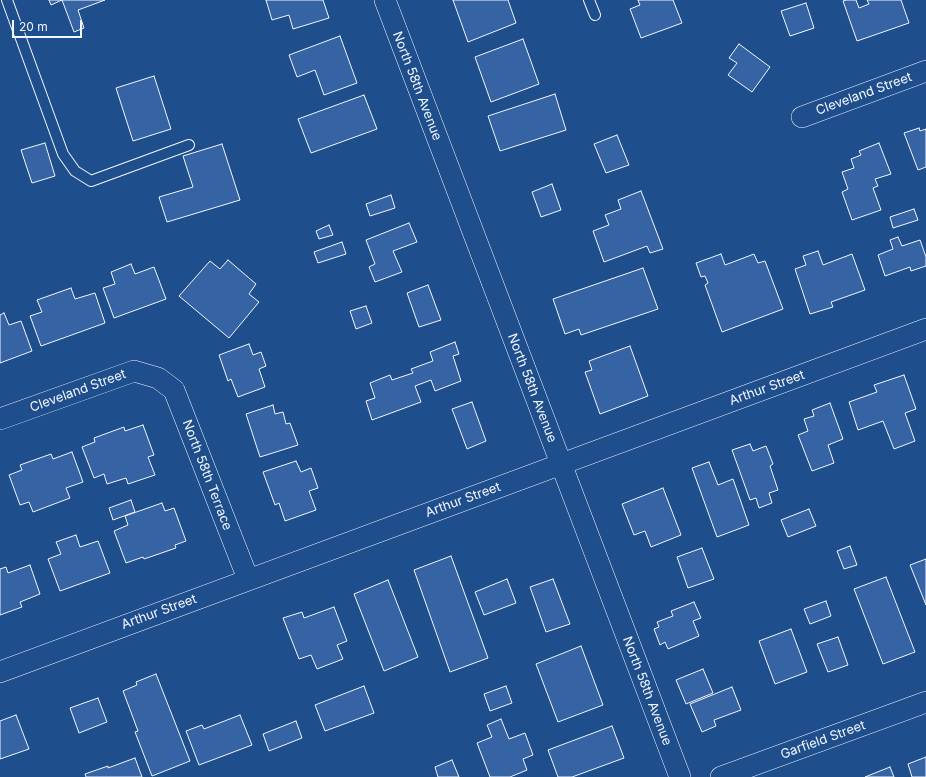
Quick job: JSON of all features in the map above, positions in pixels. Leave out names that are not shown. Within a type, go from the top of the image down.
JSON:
[{"type":"street","name":"North 58th Avenue","points":[[385,0],[680,777]]},
{"type":"street","name":"Cleveland Street","points":[[802,117],[926,71]]},
{"type":"street","name":"Arthur Street","points":[[0,672],[926,329]]},
{"type":"street","name":"Cleveland Street","points":[[0,419],[134,371],[158,378]]},
{"type":"street","name":"North 58th Terrace","points":[[158,378],[174,390],[248,579]]},
{"type":"street","name":"Garfield Street","points":[[721,777],[926,702]]},
{"type":"lane","points":[[8,0],[63,154],[75,171],[91,181],[189,145]]},
{"type":"lane","points":[[589,0],[595,15]]},
{"type":"building","points":[[49,0],[62,0],[51,5]]},
{"type":"building","points":[[62,0],[105,0],[78,10],[84,28],[74,32]]},
{"type":"building","points":[[266,0],[323,0],[329,18],[293,29],[289,15],[272,20]]},
{"type":"building","points":[[453,0],[508,0],[516,23],[468,42]]},
{"type":"building","points":[[638,0],[673,0],[682,23],[641,38],[630,9],[640,5]]},
{"type":"building","points":[[856,0],[859,8],[869,4],[867,0],[901,0],[909,23],[857,41],[843,1]]},
{"type":"building","points":[[806,3],[814,28],[790,36],[781,11]]},
{"type":"building","points":[[340,36],[357,83],[324,95],[315,70],[297,77],[289,55]]},
{"type":"building","points":[[523,39],[539,84],[491,102],[475,57]]},
{"type":"building","points":[[739,44],[770,67],[752,92],[728,75],[737,63],[729,58]]},
{"type":"building","points":[[154,76],[171,129],[133,141],[116,88]]},
{"type":"building","points":[[555,94],[566,130],[500,151],[488,116]]},
{"type":"building","points":[[364,95],[377,129],[311,153],[298,119]]},
{"type":"building","points":[[919,128],[920,131],[926,129],[926,167],[918,170],[904,133]]},
{"type":"building","points":[[617,135],[629,165],[606,173],[594,144]]},
{"type":"building","points":[[45,143],[55,176],[32,183],[21,150]]},
{"type":"building","points":[[879,143],[891,174],[875,179],[878,186],[873,188],[881,210],[852,220],[842,192],[848,189],[842,172],[854,168],[851,159],[861,155],[859,151]]},
{"type":"building","points":[[222,144],[240,200],[167,222],[159,197],[193,187],[183,156]]},
{"type":"building","points":[[552,184],[561,210],[541,217],[532,192]]},
{"type":"building","points":[[641,191],[663,249],[650,253],[647,246],[604,262],[593,231],[609,225],[605,215],[621,209],[618,200]]},
{"type":"building","points":[[391,195],[395,208],[370,216],[366,204]]},
{"type":"building","points":[[914,209],[918,220],[893,228],[890,217]]},
{"type":"building","points":[[409,223],[417,242],[393,251],[402,272],[375,282],[369,267],[375,264],[366,240]]},
{"type":"building","points":[[329,225],[333,235],[319,239],[316,231]]},
{"type":"building","points":[[898,237],[902,246],[920,240],[926,257],[926,266],[911,271],[910,267],[885,276],[878,255],[893,249],[890,240]]},
{"type":"building","points":[[342,242],[346,254],[318,263],[314,252]]},
{"type":"building","points":[[818,251],[823,265],[852,254],[865,290],[831,302],[833,307],[810,314],[795,269],[806,265],[803,256]]},
{"type":"building","points":[[721,254],[725,265],[754,254],[758,263],[765,261],[783,309],[722,332],[705,285],[708,283],[705,276],[701,277],[696,263]]},
{"type":"building","points":[[228,260],[256,284],[249,294],[259,302],[229,338],[179,296],[210,261],[220,269]]},
{"type":"building","points":[[131,264],[135,274],[154,267],[166,299],[114,318],[103,288],[115,284],[111,272]]},
{"type":"building","points":[[643,268],[658,309],[581,335],[579,329],[565,334],[553,299]]},
{"type":"building","points":[[428,285],[441,320],[419,327],[407,293]]},
{"type":"building","points":[[71,288],[75,299],[95,293],[105,323],[41,346],[30,316],[42,312],[37,300]]},
{"type":"building","points":[[366,306],[372,323],[356,329],[350,311]]},
{"type":"building","points":[[4,313],[9,325],[21,321],[32,351],[0,363],[0,315]]},
{"type":"building","points":[[455,342],[459,354],[453,356],[461,381],[435,391],[431,380],[415,386],[421,402],[372,420],[366,401],[375,398],[370,383],[390,375],[392,380],[413,373],[411,369],[433,361],[430,352]]},
{"type":"building","points":[[249,344],[253,355],[261,352],[266,366],[259,369],[265,387],[238,397],[231,379],[228,381],[219,355]]},
{"type":"building","points":[[630,346],[648,396],[600,414],[585,372],[592,370],[589,361]]},
{"type":"building","points":[[904,375],[916,409],[905,413],[915,441],[894,449],[883,421],[858,430],[849,402],[877,392],[874,385]]},
{"type":"building","points":[[472,402],[486,441],[467,449],[452,409]]},
{"type":"building","points":[[830,403],[843,439],[828,445],[834,463],[812,471],[798,435],[808,431],[804,419],[814,416],[812,410]]},
{"type":"building","points":[[273,405],[275,414],[283,412],[286,424],[290,423],[298,445],[260,457],[246,414]]},
{"type":"building","points":[[143,425],[154,455],[148,457],[155,475],[128,484],[126,478],[107,484],[104,474],[94,478],[82,447],[95,442],[94,438],[124,427],[125,431]]},
{"type":"building","points":[[750,444],[753,451],[766,446],[773,464],[770,466],[778,490],[769,493],[772,503],[759,508],[756,498],[750,500],[732,450]]},
{"type":"building","points":[[72,452],[83,482],[66,488],[70,498],[33,512],[29,502],[20,505],[9,475],[22,470],[20,465],[51,454],[53,459]]},
{"type":"building","points":[[296,461],[301,472],[311,468],[318,488],[309,491],[316,510],[285,521],[279,503],[275,505],[263,472]]},
{"type":"building","points":[[709,462],[718,485],[733,479],[749,525],[717,537],[692,468]]},
{"type":"building","points":[[663,488],[681,535],[651,547],[645,531],[634,535],[622,504]]},
{"type":"building","points":[[131,500],[135,512],[113,520],[109,508]]},
{"type":"building","points":[[162,503],[165,511],[174,508],[186,541],[175,545],[176,548],[144,559],[143,557],[126,563],[114,531],[128,525],[125,516]]},
{"type":"building","points":[[809,509],[816,526],[788,537],[781,520]]},
{"type":"building","points":[[76,535],[80,547],[98,541],[110,573],[60,591],[48,559],[61,554],[56,542]]},
{"type":"building","points":[[850,546],[857,565],[844,569],[837,551]]},
{"type":"building","points":[[702,548],[714,579],[688,588],[677,557]]},
{"type":"building","points":[[451,556],[488,658],[450,672],[414,570]]},
{"type":"building","points":[[926,559],[926,605],[910,565]]},
{"type":"building","points":[[30,565],[40,594],[20,602],[22,607],[0,615],[0,569],[6,567],[8,573]]},
{"type":"building","points":[[886,577],[915,652],[883,664],[854,589]]},
{"type":"building","points":[[507,579],[516,603],[484,615],[475,592]]},
{"type":"building","points":[[553,579],[570,624],[546,632],[530,587]]},
{"type":"building","points":[[388,580],[418,657],[384,671],[354,594]]},
{"type":"building","points":[[826,601],[831,616],[810,624],[804,609]]},
{"type":"building","points":[[694,602],[701,618],[693,621],[699,636],[668,649],[665,642],[660,645],[654,629],[659,627],[657,622],[673,616],[671,611]]},
{"type":"building","points":[[334,607],[347,641],[337,645],[343,659],[317,669],[311,655],[299,659],[283,618],[302,612],[304,618]]},
{"type":"building","points":[[791,629],[807,672],[775,684],[759,641]]},
{"type":"building","points":[[838,637],[848,665],[828,672],[817,644]]},
{"type":"building","points":[[581,646],[603,705],[558,722],[536,664]]},
{"type":"building","points":[[703,669],[713,693],[686,704],[676,680]]},
{"type":"building","points":[[156,674],[190,761],[152,776],[135,732],[138,731],[123,691],[137,685],[136,682]]},
{"type":"building","points":[[364,686],[374,713],[325,731],[315,705]]},
{"type":"building","points":[[506,686],[512,703],[490,711],[484,694]]},
{"type":"building","points":[[732,687],[741,710],[714,720],[716,726],[702,732],[690,704]]},
{"type":"building","points":[[98,698],[107,722],[79,733],[70,708]]},
{"type":"building","points":[[16,715],[29,749],[0,759],[0,721]]},
{"type":"building","points":[[240,715],[252,745],[199,765],[186,731],[202,725],[204,729]]},
{"type":"building","points":[[501,719],[509,739],[525,733],[533,755],[523,759],[527,770],[510,777],[490,777],[477,743],[492,737],[487,725]]},
{"type":"building","points":[[296,721],[302,738],[269,751],[263,734]]},
{"type":"building","points":[[612,726],[624,758],[572,777],[558,777],[548,750]]},
{"type":"building","points":[[926,757],[926,777],[912,777],[908,764]]},
{"type":"building","points":[[135,758],[142,777],[86,777],[85,774],[108,766],[108,768]]},
{"type":"building","points":[[452,760],[459,777],[438,777],[435,767]]},
{"type":"building","points":[[890,767],[894,777],[865,777]]}]
